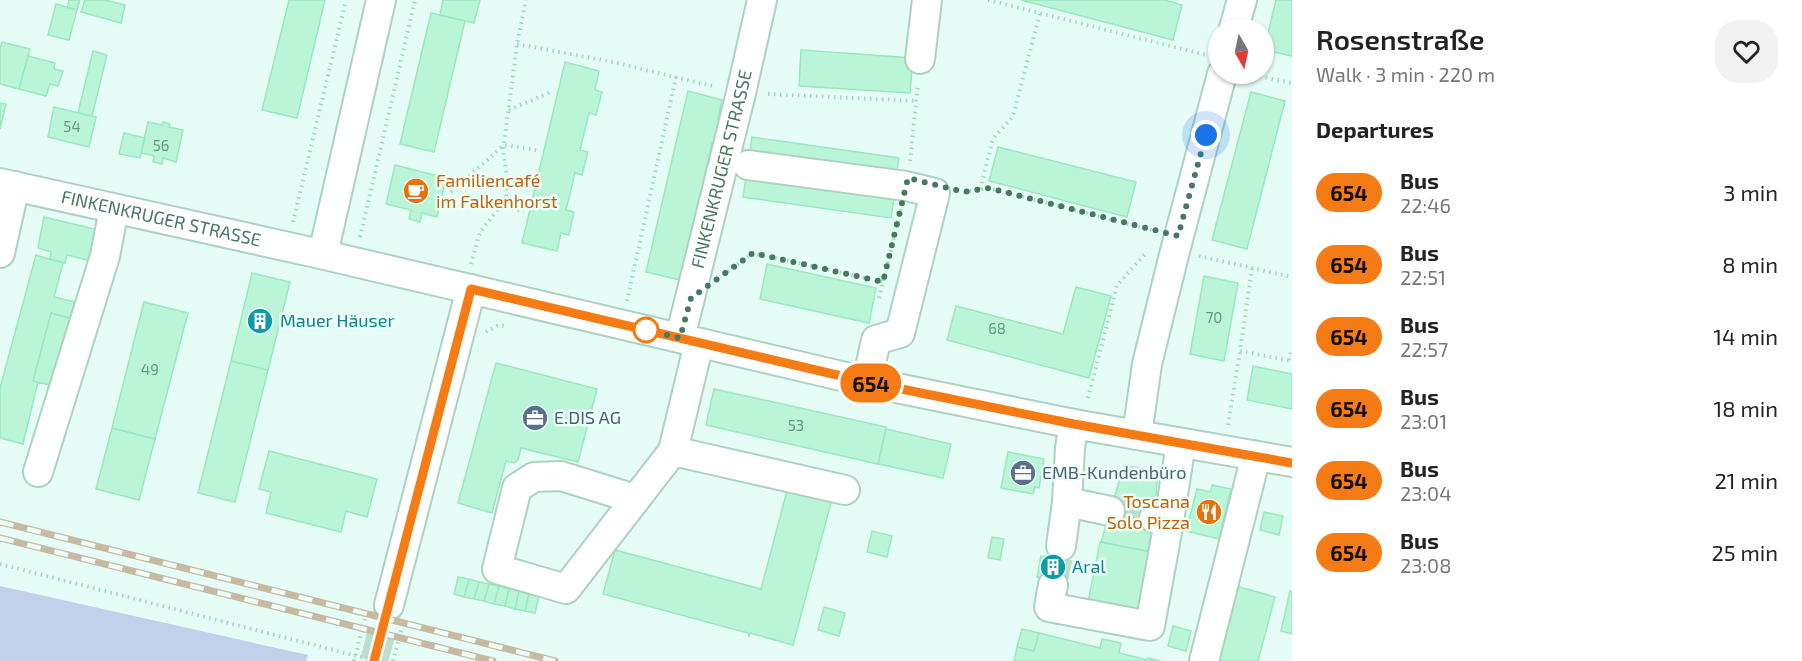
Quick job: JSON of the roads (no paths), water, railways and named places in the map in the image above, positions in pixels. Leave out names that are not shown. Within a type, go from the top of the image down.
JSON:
[{"type":"street","points":[[323,254],[381,0]]},
{"type":"street","name":"FINKENKRUGER STRASSE","points":[[690,340],[691,298],[762,0]]},
{"type":"street","points":[[920,59],[927,0]]},
{"type":"street","points":[[1237,18],[1242,0]]},
{"type":"street","points":[[1137,435],[1147,364],[1172,240],[1211,84]]},
{"type":"street","points":[[748,165],[906,186],[935,194],[900,333],[876,340],[867,382]]},
{"type":"street","points":[[0,253],[7,184]]},
{"type":"street","name":"FINKENKRUGER STRASSE","points":[[7,184],[323,254],[471,277],[690,340],[867,382],[1074,424],[1292,462]]},
{"type":"street","points":[[38,472],[105,256],[114,209]]},
{"type":"street","points":[[389,605],[471,277]]},
{"type":"street","points":[[635,499],[561,476],[534,477],[517,488],[497,569],[566,589],[673,451],[690,340]]},
{"type":"street","points":[[1061,546],[1074,424]]},
{"type":"street","points":[[1053,585],[1049,607],[1150,626],[1161,519],[1181,443]]},
{"type":"street","points":[[673,451],[845,490]]},
{"type":"street","points":[[1204,661],[1256,456]]},
{"type":"street","points":[[1067,502],[1110,511]]},
{"type":"tunnel","points":[[1110,511],[1154,518]]},
{"type":"tunnel","points":[[1053,585],[1061,546]]},
{"type":"tunnel","points":[[374,661],[389,605]]},
{"type":"railway","points":[[0,522],[555,661]]},
{"type":"railway","points":[[0,538],[493,661]]},
{"type":"place","name":"Familiencafé im Falkenhorst","points":[[416,191]]},
{"type":"place","name":"Mauer Häuser","points":[[260,321]]},
{"type":"place","name":"E.DIS AG","points":[[535,418]]},
{"type":"place","name":"EMB-Kundenbüro","points":[[1023,473]]},
{"type":"place","name":"Toscana Solo Pizza","points":[[1209,512]]},
{"type":"place","name":"Aral","points":[[1053,567]]}]
